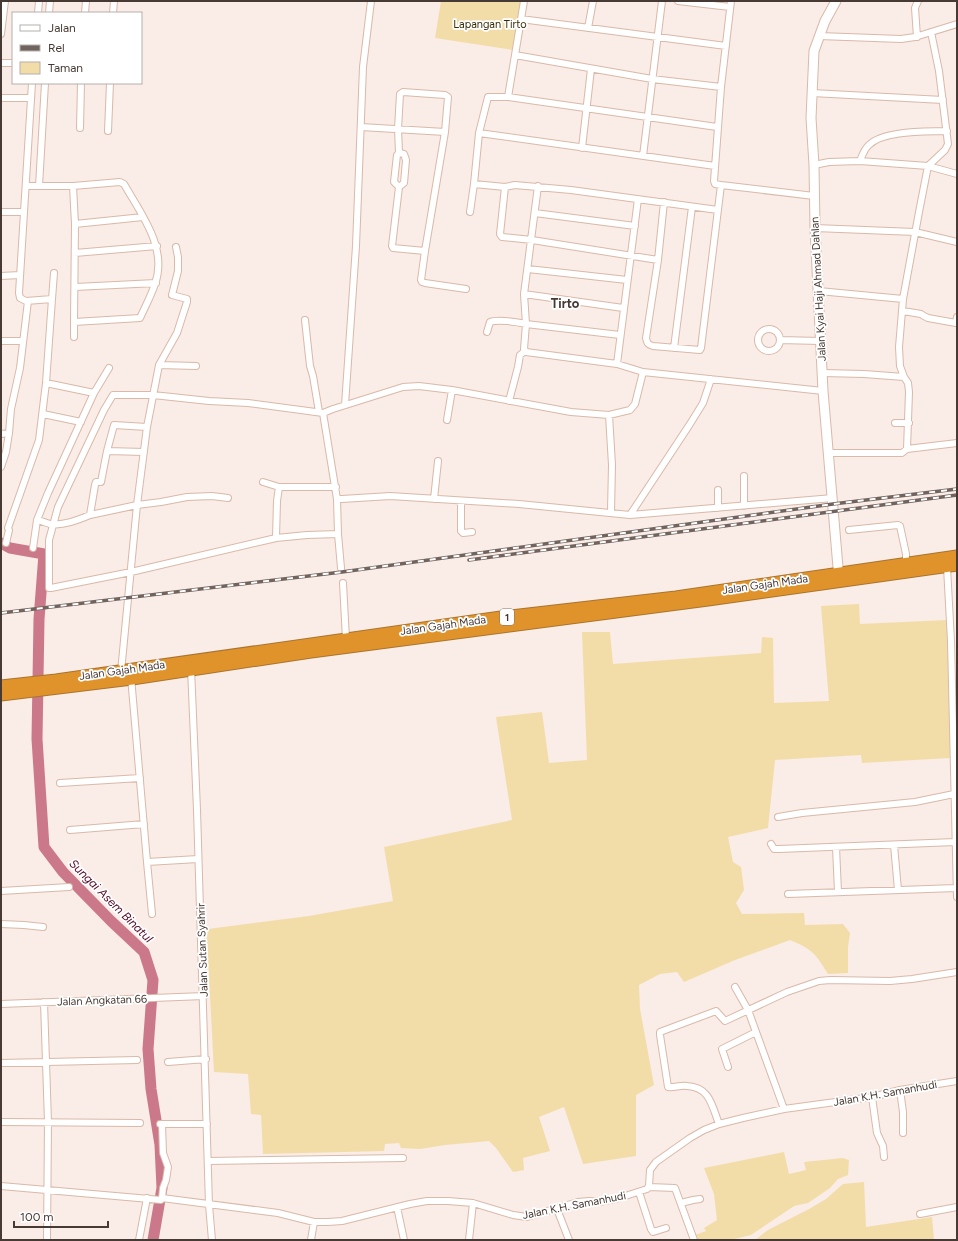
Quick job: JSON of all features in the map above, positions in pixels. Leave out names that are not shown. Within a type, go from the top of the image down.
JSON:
[{"type":"highway","name":"Jalan Gajah Mada","points":[[839,577],[906,563],[957,556]]},
{"type":"highway","name":"Jalan Gajah Mada","points":[[191,665],[310,652],[839,577],[952,566]]},
{"type":"highway","name":"Jalan Gajah Mada","points":[[6,690],[126,675],[346,639],[501,617],[772,587]]},
{"type":"street","points":[[1,34],[5,1]]},
{"type":"street","points":[[38,12],[39,1]]},
{"type":"street","points":[[49,12],[50,1]]},
{"type":"street","points":[[85,12],[86,1]]},
{"type":"street","points":[[113,12],[114,1]]},
{"type":"street","points":[[345,405],[352,315],[363,67],[371,1]]},
{"type":"street","points":[[508,97],[524,1]]},
{"type":"street","points":[[588,28],[593,1]]},
{"type":"street","points":[[643,156],[662,1]]},
{"type":"street","points":[[678,1],[731,4],[717,126],[714,166],[715,184],[814,196]]},
{"type":"street","name":"Jalan Kyai Haji Ahmad Dahlan","points":[[836,1],[825,21],[814,51],[811,118],[823,391],[839,577]]},
{"type":"street","points":[[917,36],[916,8],[918,1]]},
{"type":"street","points":[[521,19],[726,46]]},
{"type":"street","points":[[819,36],[901,39],[917,36],[957,24]]},
{"type":"street","points":[[907,449],[909,392],[908,383],[900,366],[899,347],[903,299],[928,166],[947,147],[948,139],[939,72],[931,32]]},
{"type":"street","points":[[515,55],[652,79],[721,88]]},
{"type":"street","points":[[1,63],[12,63]]},
{"type":"street","points":[[582,148],[591,69]]},
{"type":"street","points":[[32,84],[19,296],[22,300],[28,301],[52,299]]},
{"type":"street","points":[[39,186],[45,84]]},
{"type":"street","points":[[80,128],[81,84]]},
{"type":"street","points":[[108,131],[110,84]]},
{"type":"street","points":[[399,188],[394,182],[397,155],[399,153],[398,129],[400,94],[403,92],[445,95],[448,97],[446,132],[425,251],[422,282],[466,289]]},
{"type":"street","points":[[812,93],[943,100]]},
{"type":"street","points":[[470,212],[479,133],[488,98],[508,97],[717,126]]},
{"type":"street","points":[[1,98],[31,98]]},
{"type":"street","points":[[361,127],[446,132]]},
{"type":"street","points":[[860,161],[866,148],[879,139],[907,132],[947,131]]},
{"type":"street","points":[[479,133],[714,166]]},
{"type":"street","points":[[399,153],[404,154],[406,160],[404,183],[399,188],[392,247],[425,251]]},
{"type":"street","points":[[814,165],[829,162],[860,161],[928,166],[957,174]]},
{"type":"street","points":[[26,186],[73,186],[123,182],[151,232],[157,246],[159,256],[156,283],[140,318],[74,322]]},
{"type":"street","points":[[474,184],[505,187],[515,185],[538,186],[718,210]]},
{"type":"street","points":[[664,202],[658,260],[646,338],[649,345],[653,346],[700,350],[721,185]]},
{"type":"street","points":[[73,186],[75,224],[74,336]]},
{"type":"street","points":[[509,401],[520,355],[525,351],[526,324],[524,294],[538,186]]},
{"type":"street","points":[[505,187],[500,234],[502,237],[532,240],[658,260]]},
{"type":"street","points":[[617,364],[638,199]]},
{"type":"street","points":[[674,348],[692,207]]},
{"type":"street","points":[[1,212],[24,212]]},
{"type":"street","points":[[535,213],[635,226]]},
{"type":"street","points":[[75,224],[143,217]]},
{"type":"street","points":[[815,228],[915,232],[957,242]]},
{"type":"street","points":[[75,253],[157,246]]},
{"type":"street","points":[[152,914],[140,778],[126,675],[131,572],[137,505],[147,427],[159,365],[177,333],[187,302],[187,299],[172,295],[178,272],[176,247]]},
{"type":"street","points":[[528,269],[627,280]]},
{"type":"street","points":[[6,543],[9,530],[8,528],[39,440],[46,384],[54,272]]},
{"type":"street","points":[[1,276],[20,275]]},
{"type":"street","points":[[75,287],[156,283]]},
{"type":"street","points":[[819,292],[903,299]]},
{"type":"street","points":[[524,294],[624,308]]},
{"type":"street","points":[[1,467],[6,452],[20,368],[28,301]]},
{"type":"street","points":[[903,311],[921,314],[928,318],[957,321]]},
{"type":"street","points":[[305,320],[310,366],[336,487],[341,568]]},
{"type":"street","points":[[487,332],[490,322],[492,321],[512,321],[620,335]]},
{"type":"street","points":[[780,340],[820,341]]},
{"type":"street","points":[[1,341],[23,341]]},
{"type":"street","points":[[525,351],[617,364],[643,372],[823,391]]},
{"type":"street","points":[[159,365],[196,366]]},
{"type":"street","points":[[33,548],[38,520],[94,393],[109,368]]},
{"type":"street","points":[[338,534],[276,538],[131,572],[49,588],[48,540],[51,524],[104,410],[112,396],[115,394],[153,395],[209,401],[248,403],[321,412],[403,388],[419,386],[452,390],[571,412],[608,415],[630,410],[635,404],[643,372]]},
{"type":"street","points":[[823,373],[904,377]]},
{"type":"street","points":[[630,515],[703,403],[711,379]]},
{"type":"street","points":[[46,384],[94,393]]},
{"type":"street","points":[[446,420],[452,390]]},
{"type":"street","points":[[43,414],[81,422]]},
{"type":"street","points":[[608,415],[612,465],[612,512]]},
{"type":"street","points":[[895,423],[909,423]]},
{"type":"street","points":[[90,515],[94,485],[96,482],[101,482],[114,425],[147,427]]},
{"type":"street","points":[[1,434],[9,433]]},
{"type":"street","points":[[828,453],[902,453],[907,449],[957,443]]},
{"type":"street","points":[[107,451],[144,452]]},
{"type":"street","points":[[434,500],[438,461]]},
{"type":"street","points":[[744,476],[744,506]]},
{"type":"street","points":[[263,482],[279,488],[336,487]]},
{"type":"street","points":[[276,538],[277,501],[279,488]]},
{"type":"street","points":[[718,490],[718,508]]},
{"type":"street","points":[[38,520],[51,524],[63,523],[78,520],[90,515],[137,505],[192,497],[212,496],[228,498]]},
{"type":"street","points":[[337,499],[390,496],[434,500],[519,504],[612,512],[630,515],[833,498]]},
{"type":"street","points":[[461,501],[461,531],[462,533],[472,532]]},
{"type":"street","points":[[849,530],[900,526],[906,554],[906,563]]},
{"type":"street","points":[[952,566],[954,794],[957,897]]},
{"type":"street","points":[[343,583],[346,639]]},
{"type":"street","name":"Jalan Sutan Syahrir","points":[[191,665],[212,1240]]},
{"type":"street","points":[[60,783],[140,778]]},
{"type":"street","points":[[778,817],[802,813],[915,802],[954,794]]},
{"type":"street","points":[[70,830],[144,824]]},
{"type":"street","points":[[771,844],[776,850],[955,842]]},
{"type":"street","points":[[894,845],[898,890]]},
{"type":"street","points":[[836,847],[838,892]]},
{"type":"street","points":[[147,862],[198,859]]},
{"type":"street","points":[[1,891],[69,887]]},
{"type":"street","points":[[788,894],[956,888]]},
{"type":"street","points":[[1,924],[43,927]]},
{"type":"street","points":[[719,1124],[705,1091],[701,1088],[685,1086],[668,1087],[660,1033],[715,1011],[718,1012],[725,1021],[786,992],[824,980],[890,981],[957,972]]},
{"type":"street","points":[[735,987],[748,1010],[784,1109]]},
{"type":"street","name":"Jalan Angkatan 66","points":[[1,1004],[204,996]]},
{"type":"street","points":[[44,1002],[48,1122],[47,1240]]},
{"type":"street","points":[[728,1066],[722,1049],[756,1032]]},
{"type":"street","points":[[1,1063],[137,1060]]},
{"type":"street","points":[[168,1062],[206,1060]]},
{"type":"street","name":"Jalan K.H. Samanhudi","points":[[1,1186],[162,1199],[278,1214],[314,1222],[342,1221],[427,1201],[474,1203],[516,1216],[533,1216],[578,1202],[599,1202],[639,1192],[649,1187],[650,1170],[656,1162],[690,1138],[719,1124],[784,1109],[872,1097],[900,1090],[957,1081]]},
{"type":"street","points":[[900,1090],[903,1112],[903,1132]]},
{"type":"street","points":[[872,1097],[877,1133],[884,1157]]},
{"type":"street","points":[[1,1122],[140,1123]]},
{"type":"street","points":[[162,1199],[168,1168],[163,1153],[160,1124],[207,1124]]},
{"type":"street","points":[[208,1161],[403,1158]]},
{"type":"street","points":[[649,1187],[675,1188],[694,1240]]},
{"type":"street","points":[[639,1192],[653,1232],[666,1228]]},
{"type":"street","points":[[139,1240],[148,1198]]},
{"type":"street","points":[[680,1203],[700,1199]]},
{"type":"street","points":[[469,1240],[474,1203]]},
{"type":"street","points":[[397,1207],[404,1240]]},
{"type":"street","points":[[920,1214],[957,1207]]},
{"type":"street","points":[[556,1209],[569,1240]]},
{"type":"street","points":[[311,1240],[314,1222]]},
{"type":"green space","name":"Lapangan Tirto","points":[[441,1],[521,1],[513,50],[435,38]]},
{"type":"green space","points":[[859,604],[860,624],[947,620],[950,688],[950,758],[862,763],[861,755],[775,760],[768,828],[728,837],[733,862],[741,867],[744,890],[736,903],[742,914],[804,913],[805,925],[843,924],[850,933],[848,947],[848,973],[828,974],[817,957],[809,949],[790,940],[735,960],[684,982],[677,972],[660,974],[639,985],[640,1009],[654,1085],[636,1095],[636,1156],[583,1164],[564,1107],[539,1117],[550,1151],[523,1158],[524,1170],[513,1172],[496,1148],[489,1141],[420,1149],[401,1148],[399,1143],[385,1144],[384,1151],[263,1154],[261,1115],[251,1114],[248,1074],[214,1072],[207,937],[208,929],[309,916],[393,901],[384,847],[512,820],[496,717],[542,712],[549,763],[587,760],[582,632],[610,632],[613,664],[761,653],[762,637],[773,638],[774,703],[829,701],[821,606]]},
{"type":"green space","points":[[784,1152],[789,1174],[806,1170],[804,1162],[843,1158],[849,1160],[848,1175],[838,1179],[830,1188],[808,1203],[794,1206],[751,1235],[730,1240],[697,1240],[695,1235],[706,1231],[704,1228],[717,1220],[714,1194],[704,1168]]},
{"type":"green space","points":[[864,1182],[866,1227],[932,1217],[934,1240],[755,1240],[768,1230],[826,1199],[843,1184]]},
{"type":"waterway","name":"Sungai Asem Binatul","points":[[1,543],[10,548],[44,554],[39,619],[37,739],[44,847],[63,872],[144,952],[153,980],[148,1049],[151,1089],[160,1145],[162,1188],[153,1240]]},
{"type":"railway","points":[[1,613],[342,572],[833,504],[957,489]]},
{"type":"railway","points":[[469,560],[957,495]]},
{"type":"district","name":"Tirto","points":[[565,303]]}]
